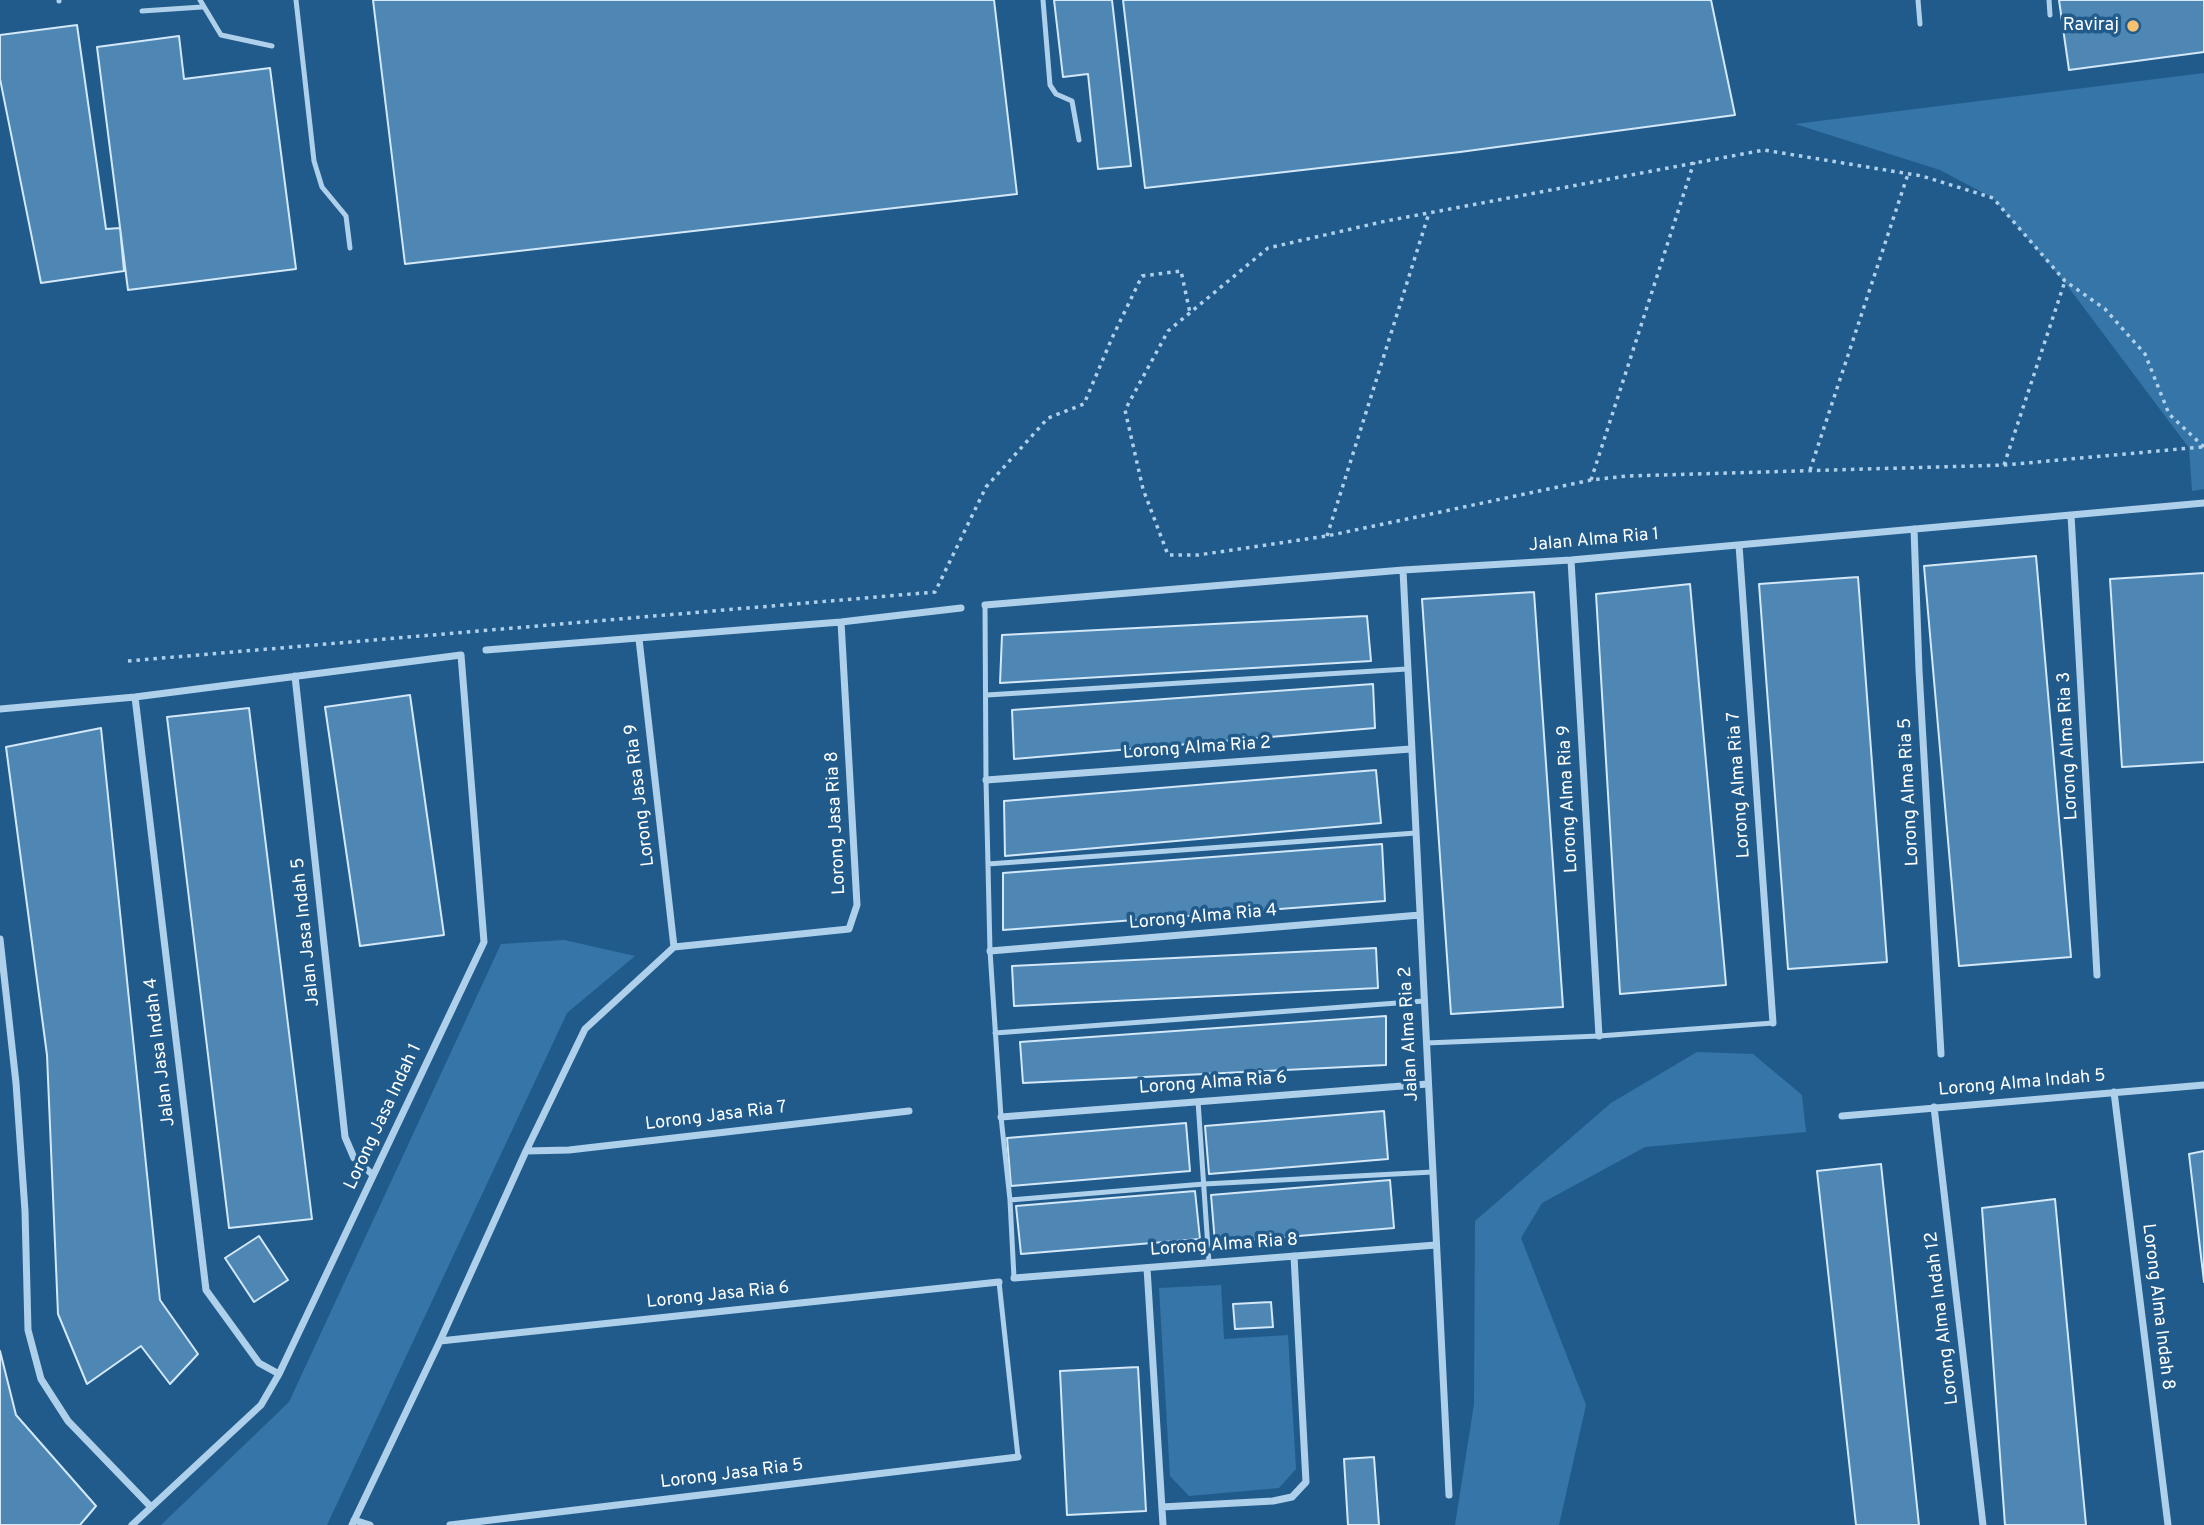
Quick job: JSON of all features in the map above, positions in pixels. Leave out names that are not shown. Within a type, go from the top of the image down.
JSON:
[{"type":"street","name":"Jalan Alma Ria 1","points":[[985,605],[1403,570],[1571,560],[2204,503]]},
{"type":"street","name":"Lorong Alma Ria 3","points":[[2071,515],[2097,975]]},
{"type":"street","name":"Lorong Alma Ria 5","points":[[1914,529],[1919,670],[1941,1054]]},
{"type":"street","name":"Lorong Alma Ria 7","points":[[1739,545],[1773,1023]]},
{"type":"street","name":"Lorong Alma Ria 9","points":[[1571,560],[1599,1036]]},
{"type":"street","name":"Jalan Alma Ria 2","points":[[1403,570],[1449,1495]]},
{"type":"street","points":[[486,650],[841,622],[961,608]]},
{"type":"street","name":"Lorong Jasa Ria 8","points":[[674,947],[849,929],[858,905],[841,622]]},
{"type":"street","name":"Lorong Jasa Ria 9","points":[[639,639],[674,947]]},
{"type":"street","name":"Lorong Jasa Indah 1","points":[[132,1525],[261,1405],[279,1374],[484,942],[461,655],[295,676]]},
{"type":"street","points":[[0,709],[135,697],[295,676]]},
{"type":"street","name":"Jalan Jasa Indah 5","points":[[295,676],[345,1137],[354,1158],[373,1175]]},
{"type":"street","name":"Jalan Jasa Indah 4","points":[[135,697],[206,1290],[259,1363],[279,1374]]},
{"type":"street","name":"Lorong Alma Ria 2","points":[[986,780],[1411,749]]},
{"type":"street","name":"Lorong Alma Ria 4","points":[[989,951],[1420,915]]},
{"type":"street","points":[[0,939],[26,1211],[28,1330],[41,1379],[68,1421],[151,1507]]},
{"type":"street","points":[[370,1525],[353,1523],[585,1029],[674,947]]},
{"type":"street","name":"Lorong Alma Ria 6","points":[[1001,1117],[1428,1084]]},
{"type":"street","name":"Lorong Alma Indah 5","points":[[1842,1116],[2204,1085]]},
{"type":"street","name":"Lorong Alma Indah 8","points":[[2114,1092],[2168,1525]]},
{"type":"street","name":"Lorong Alma Indah 12","points":[[1934,1107],[1983,1525]]},
{"type":"street","name":"Lorong Jasa Ria 7","points":[[526,1151],[569,1150],[909,1111]]},
{"type":"street","name":"Lorong Alma Ria 8","points":[[1014,1278],[1436,1245]]},
{"type":"street","points":[[1162,1507],[1273,1501],[1292,1497],[1306,1482],[1294,1256]]},
{"type":"street","points":[[1147,1268],[1163,1525]]},
{"type":"street","name":"Lorong Jasa Ria 6","points":[[440,1341],[999,1282]]},
{"type":"street","name":"Lorong Jasa Ria 5","points":[[450,1525],[1018,1457]]},
{"type":"lane","points":[[296,0],[314,161],[322,187],[346,216],[350,248]]},
{"type":"lane","points":[[1043,0],[1050,85],[1056,94],[1072,102],[1079,140]]},
{"type":"lane","points":[[1918,0],[1920,24]]},
{"type":"lane","points":[[2049,0],[2050,15]]},
{"type":"lane","points":[[142,11],[201,3],[221,35],[272,46]]},
{"type":"lane","points":[[985,605],[989,951],[1014,1278]]},
{"type":"lane","points":[[986,695],[1408,669]]},
{"type":"lane","points":[[988,864],[1416,832]]},
{"type":"lane","points":[[995,1032],[1424,1001]]},
{"type":"lane","points":[[1426,1043],[1599,1036],[1773,1023]]},
{"type":"lane","points":[[1198,1101],[1209,1263]]},
{"type":"lane","points":[[1010,1200],[1204,1184],[1433,1172]]},
{"type":"lane","points":[[999,1282],[1018,1457]]},
{"type":"path","points":[[1764,150],[1908,173],[1993,198],[2065,281],[2105,309],[2145,354],[2169,414],[2203,447],[2004,464],[1627,476],[1591,480],[1328,536],[1198,555],[1167,555],[1143,489],[1125,410],[1168,331],[1268,248],[1429,213],[1764,150]]},
{"type":"path","points":[[1591,480],[1694,162]]},
{"type":"path","points":[[1810,470],[1908,173]]},
{"type":"path","points":[[1328,536],[1429,213]]},
{"type":"path","points":[[128,661],[935,592],[986,487],[1048,418],[1084,404],[1142,276],[1181,271],[1190,313]]},
{"type":"path","points":[[2004,464],[2065,281]]},
{"type":"shaded area","points":[[2204,73],[2204,489],[2192,491],[2189,448],[2066,284],[1993,198],[1940,170],[1795,124]]},
{"type":"shaded area","points":[[564,940],[635,956],[567,1013],[327,1525],[161,1525],[289,1402],[501,944]]},
{"type":"shaded area","points":[[1697,1052],[1753,1054],[1802,1095],[1806,1132],[1645,1147],[1542,1203],[1521,1238],[1586,1405],[1559,1525],[1455,1525],[1474,1404],[1475,1221],[1611,1103]]},
{"type":"shaded area","points":[[1221,1285],[1224,1339],[1288,1335],[1296,1469],[1279,1488],[1189,1496],[1170,1476],[1159,1288]]},
{"type":"building","points":[[373,0],[994,0],[1017,194],[405,264]]},
{"type":"building","points":[[1054,0],[1112,0],[1131,166],[1098,169],[1088,74],[1063,77]]},
{"type":"building","points":[[1123,0],[1711,0],[1735,115],[1460,152],[1145,188]]},
{"type":"building","name":"Raviraj","points":[[2059,0],[2204,0],[2204,52],[2069,70]]},
{"type":"building","points":[[77,25],[106,229],[120,228],[124,271],[41,283],[0,79],[0,35]]},
{"type":"building","points":[[179,36],[184,79],[270,68],[296,269],[128,290],[97,47]]},
{"type":"building","points":[[2036,556],[2071,957],[1959,966],[1924,566]]},
{"type":"building","points":[[2204,573],[2204,762],[2122,767],[2110,579]]},
{"type":"building","points":[[1858,577],[1887,962],[1788,969],[1759,584]]},
{"type":"building","points":[[1690,584],[1726,985],[1620,994],[1596,594]]},
{"type":"building","points":[[1534,592],[1563,1007],[1451,1014],[1422,599]]},
{"type":"building","points":[[1367,616],[1371,661],[1000,683],[1002,635]]},
{"type":"building","points":[[1373,684],[1375,728],[1014,759],[1012,710]]},
{"type":"building","points":[[410,695],[444,935],[360,946],[325,707]]},
{"type":"building","points":[[249,708],[312,1219],[229,1228],[167,717]]},
{"type":"building","points":[[101,728],[160,1300],[198,1354],[170,1384],[141,1346],[87,1384],[58,1314],[47,1055],[6,747]]},
{"type":"building","points":[[1376,770],[1381,823],[1005,856],[1004,801]]},
{"type":"building","points":[[1382,844],[1385,901],[1003,930],[1003,873]]},
{"type":"building","points":[[1376,948],[1378,988],[1014,1006],[1012,966]]},
{"type":"building","points":[[1386,1016],[1386,1065],[1023,1083],[1020,1042]]},
{"type":"building","points":[[1384,1111],[1388,1159],[1209,1174],[1205,1126]]},
{"type":"building","points":[[1186,1123],[1190,1171],[1011,1186],[1007,1138]]},
{"type":"building","points":[[2204,1151],[2204,1282],[2189,1154]]},
{"type":"building","points":[[1881,1164],[1919,1525],[1856,1525],[1817,1171]]},
{"type":"building","points":[[1390,1180],[1394,1228],[1215,1243],[1211,1195]]},
{"type":"building","points":[[1195,1191],[1200,1239],[1021,1254],[1016,1206]]},
{"type":"building","points":[[2055,1199],[2086,1525],[2005,1525],[1982,1208]]},
{"type":"building","points":[[259,1236],[288,1280],[254,1302],[225,1258]]},
{"type":"building","points":[[1271,1302],[1273,1327],[1235,1329],[1233,1304]]},
{"type":"building","points":[[0,1351],[16,1415],[96,1506],[80,1525],[0,1525]]},
{"type":"building","points":[[1138,1367],[1146,1511],[1067,1515],[1060,1371]]},
{"type":"building","points":[[1374,1457],[1379,1525],[1348,1525],[1344,1459]]},
{"type":"place","name":"Raviraj","points":[[2133,26]]}]
